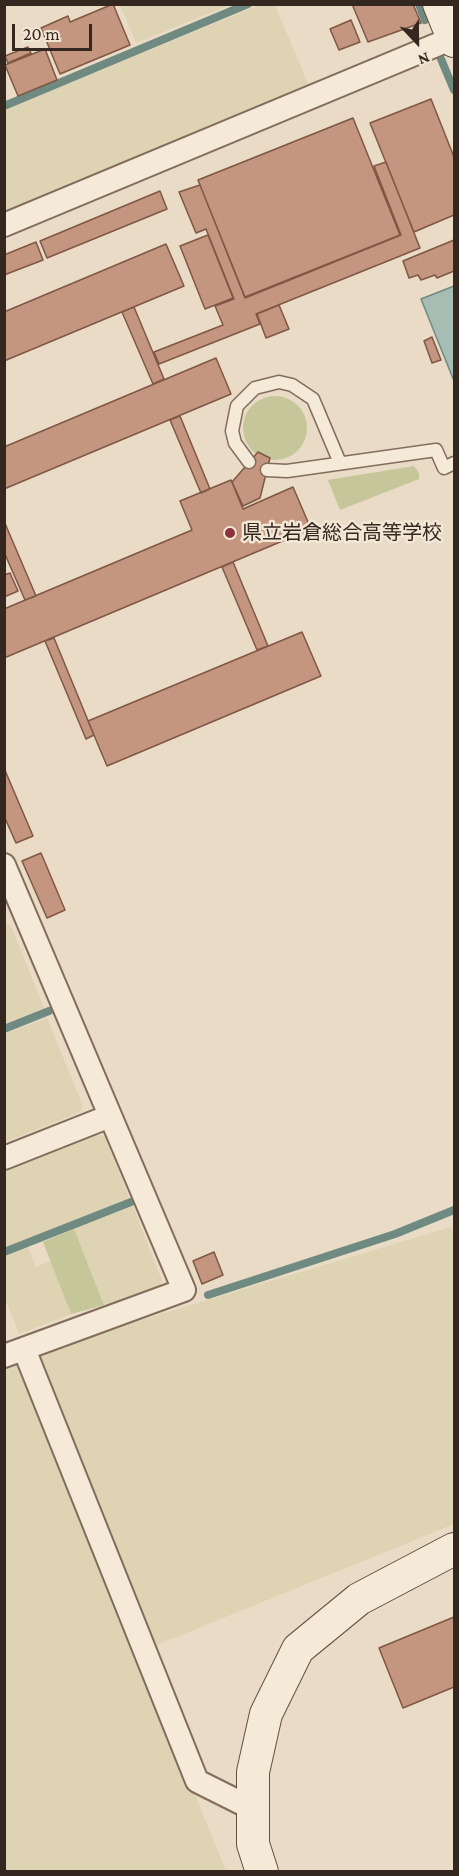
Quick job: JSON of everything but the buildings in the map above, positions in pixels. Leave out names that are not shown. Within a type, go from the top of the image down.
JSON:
[{"type":"street","points":[[4,225],[454,39],[439,4]]},
{"type":"street","points":[[4,864],[12,904],[110,1116],[184,1290],[14,1353],[197,1781],[254,1809]]},
{"type":"street","points":[[4,1158],[110,1116]]},
{"type":"street","points":[[261,1872],[253,1845],[253,1772],[266,1714],[298,1649],[359,1599],[454,1548]]},
{"type":"lane","points":[[249,462],[235,443],[232,431],[237,406],[255,388],[279,382],[298,388],[313,399],[340,463]]},
{"type":"lane","points":[[267,470],[287,471],[436,450],[444,468],[454,463]]},
{"type":"shaded area","points":[[120,5],[230,5],[136,43]]},
{"type":"shaded area","points":[[259,5],[275,5],[309,86],[5,210],[5,110]]},
{"type":"shaded area","points":[[454,286],[454,381],[421,299]]},
{"type":"shaded area","points":[[5,923],[11,926],[44,1008],[5,1023]]},
{"type":"shaded area","points":[[47,1018],[83,1106],[80,1112],[5,1142],[5,1034]]},
{"type":"shaded area","points":[[97,1134],[105,1137],[129,1198],[5,1247],[5,1170]]},
{"type":"shaded area","points":[[133,1206],[162,1281],[159,1286],[104,1305],[74,1229]]},
{"type":"shaded area","points":[[451,1227],[454,1236],[454,1524],[137,1653],[226,1871],[5,1872],[5,1366],[48,1348]]},
{"type":"shaded area","points":[[28,1247],[36,1267],[51,1261],[71,1314],[19,1334],[5,1298],[5,1256]]},
{"type":"green space","points":[[275,396],[293,402],[301,410],[307,428],[301,446],[293,454],[275,460],[257,454],[249,446],[243,428],[249,410],[257,402]]},
{"type":"green space","points":[[414,466],[419,473],[419,479],[340,510],[328,480]]},
{"type":"green space","points":[[74,1229],[104,1305],[71,1314],[43,1242]]},
{"type":"waterway","points":[[4,106],[248,4]]},
{"type":"waterway","points":[[419,4],[425,20]]},
{"type":"waterway","points":[[441,59],[454,90]]},
{"type":"waterway","points":[[4,1029],[49,1011]]},
{"type":"waterway","points":[[4,1252],[131,1202]]},
{"type":"waterway","points":[[208,1295],[395,1234],[454,1210]]},
{"type":"place","name":"県立岩倉総合高等学校","points":[[230,533]]}]
